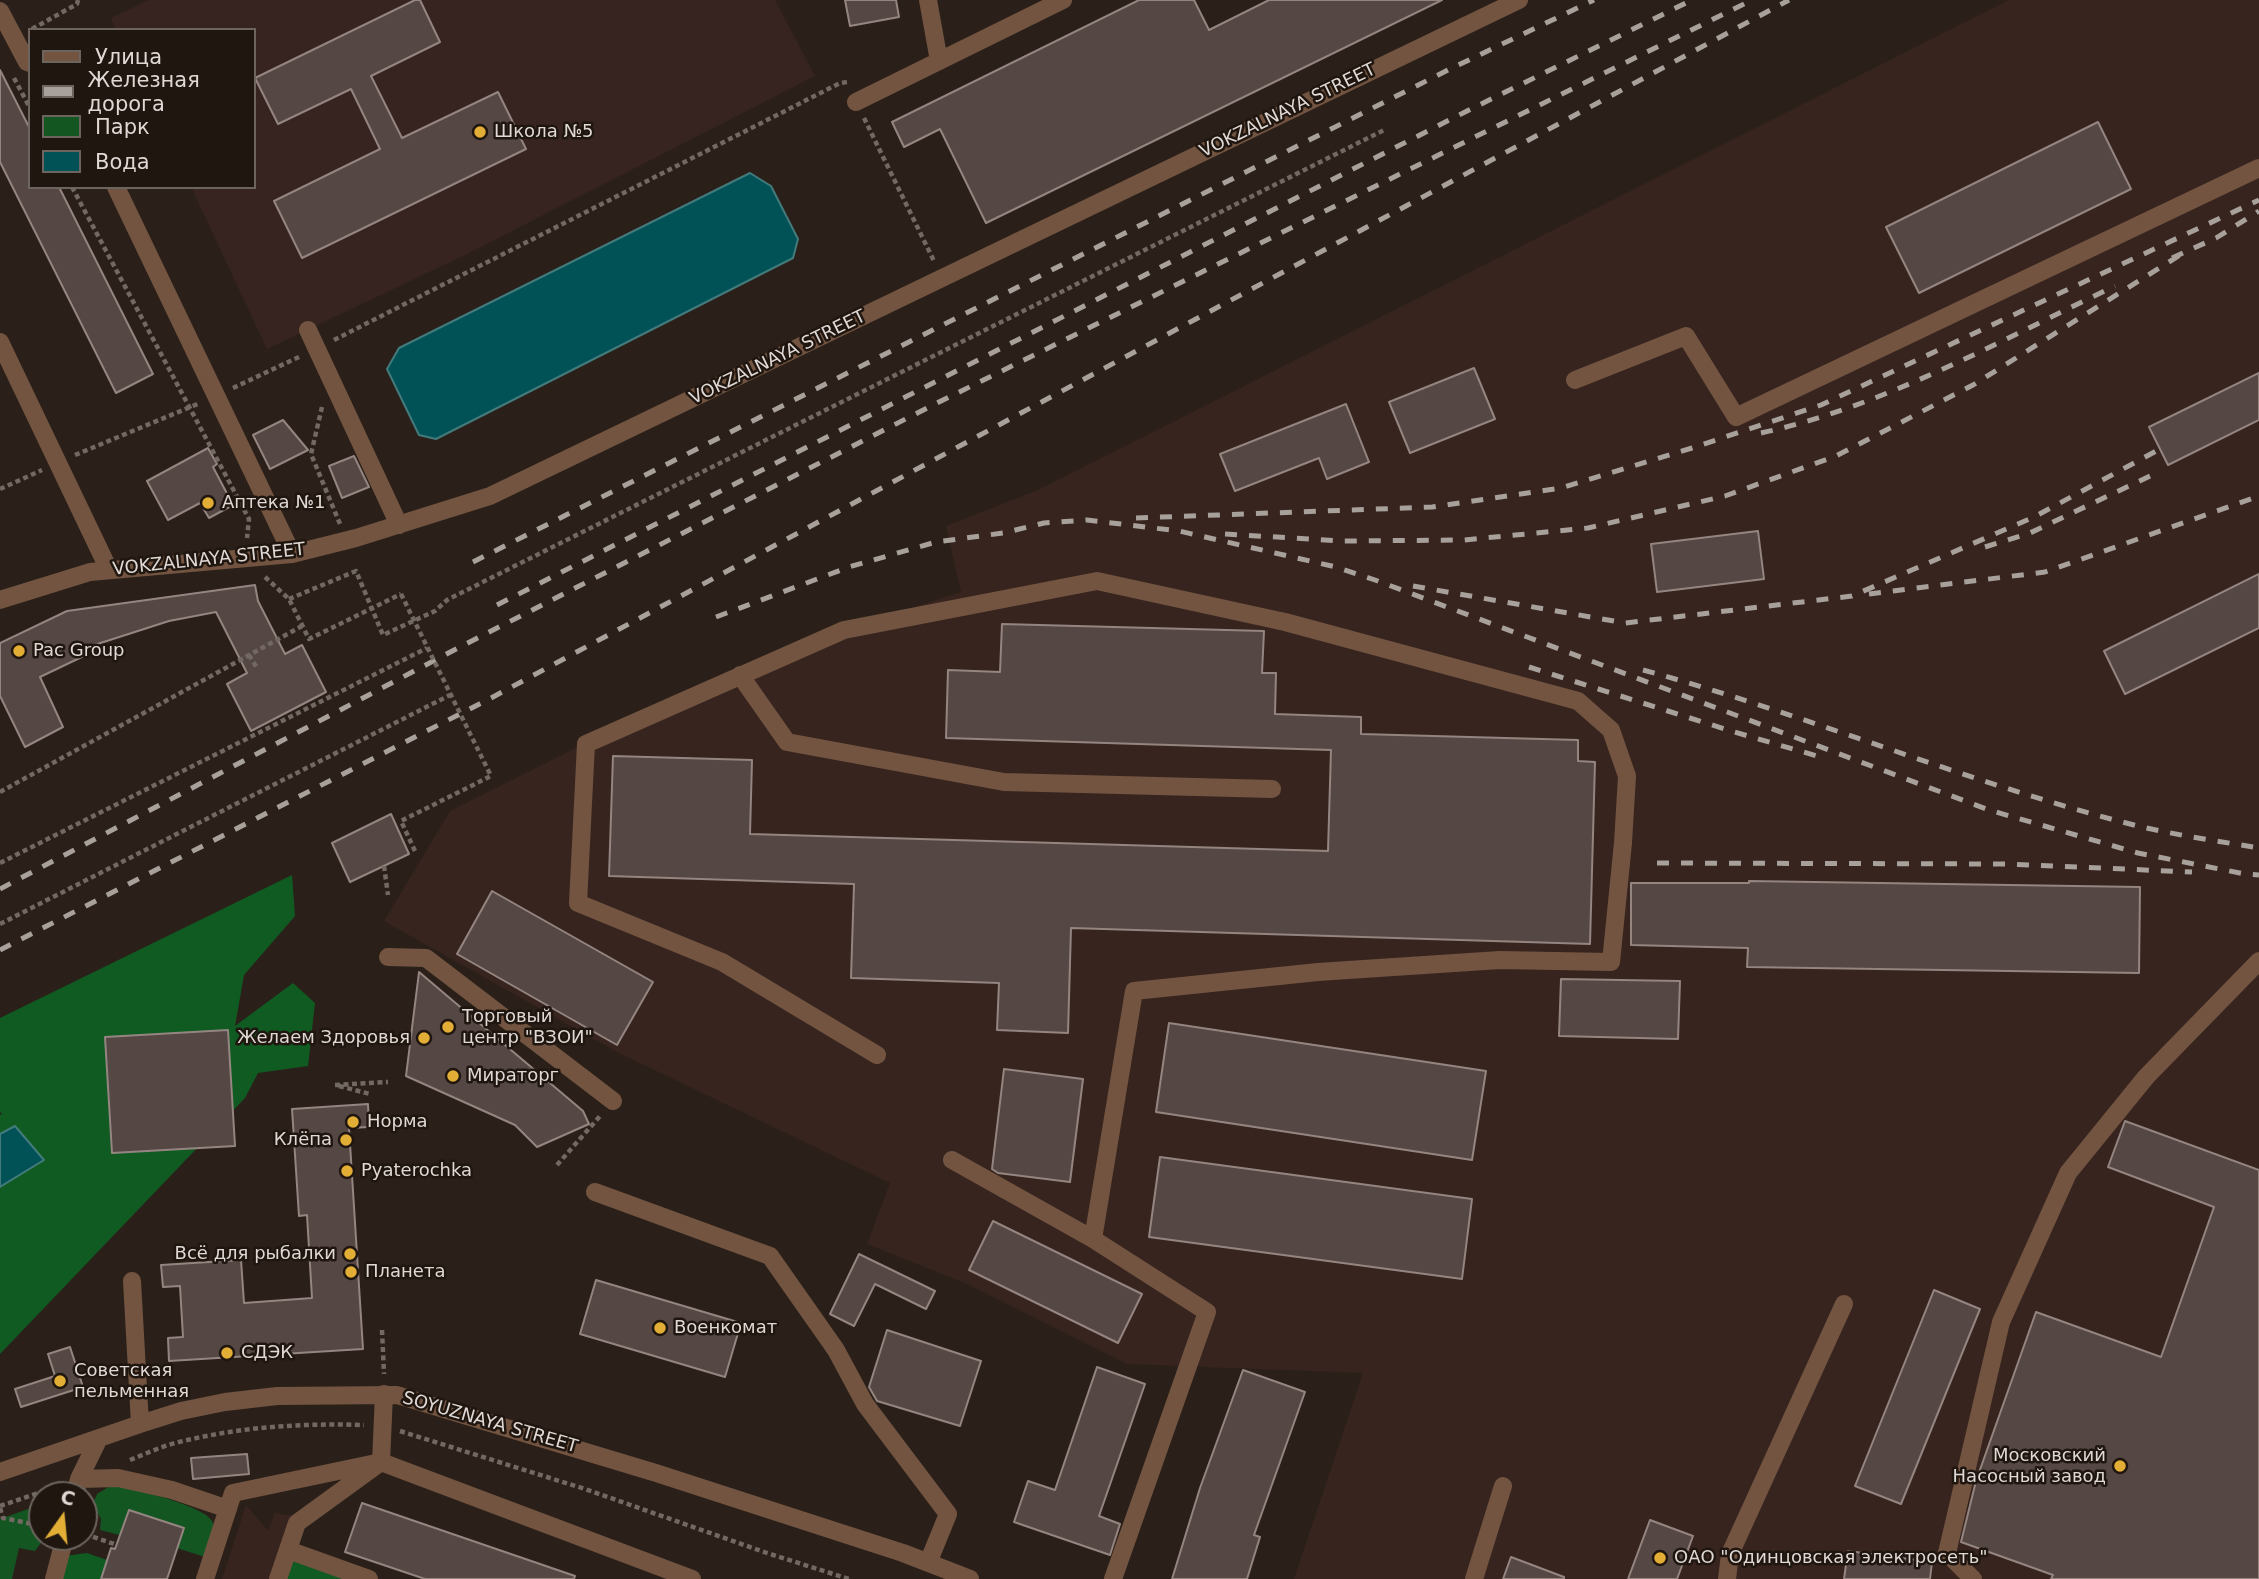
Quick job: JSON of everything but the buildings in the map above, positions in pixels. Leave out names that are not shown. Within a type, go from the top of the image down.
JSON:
[{"type":"street","points":[[928,0],[939,61]]},
{"type":"street","points":[[856,102],[1063,0]]},
{"type":"street","name":"VOKZALNAYA STREET","points":[[0,600],[90,572],[292,554],[399,525],[490,496],[1518,0]]},
{"type":"street","points":[[0,12],[28,62]]},
{"type":"street","points":[[1575,380],[1686,336],[1736,417],[2259,168]]},
{"type":"street","points":[[117,189],[292,554]]},
{"type":"street","points":[[308,330],[399,525]]},
{"type":"street","points":[[0,342],[109,570]]},
{"type":"street","points":[[877,1055],[722,962],[578,903],[586,744],[844,630],[1097,581],[1284,622],[1578,701],[1611,730],[1627,776],[1611,962],[1500,960],[1318,972],[1134,991],[1093,1239]]},
{"type":"street","points":[[740,675],[787,742],[1004,782],[1272,789]]},
{"type":"street","points":[[388,957],[426,958],[613,1101]]},
{"type":"street","points":[[1973,1579],[1947,1553],[1953,1526],[2001,1322],[2068,1173],[2147,1077],[2259,961]]},
{"type":"street","points":[[952,1160],[1093,1239],[1207,1312],[1113,1579]]},
{"type":"street","points":[[595,1192],[770,1256],[836,1350],[865,1404],[948,1514],[928,1563]]},
{"type":"street","points":[[132,1281],[140,1424]]},
{"type":"street","points":[[1727,1579],[1730,1554],[1844,1304]]},
{"type":"street","points":[[381,1462],[384,1394]]},
{"type":"street","name":"SOYUZNAYA STREET","points":[[0,1472],[181,1411],[225,1402],[277,1396],[384,1394],[410,1397],[656,1473],[970,1579]]},
{"type":"street","points":[[80,1481],[99,1438]]},
{"type":"street","points":[[278,1579],[297,1523],[381,1462]]},
{"type":"street","points":[[205,1579],[233,1493],[381,1462],[692,1579]]},
{"type":"street","points":[[98,1482],[118,1478],[172,1490],[228,1509]]},
{"type":"street","points":[[1474,1579],[1503,1486]]},
{"type":"street","points":[[288,1550],[369,1579]]},
{"type":"street","points":[[54,1579],[61,1551]]},
{"type":"path","points":[[34,28],[77,4],[78,0]]},
{"type":"path","points":[[0,489],[216,396],[317,348],[840,83],[851,82]]},
{"type":"path","points":[[840,83],[856,102],[937,268]]},
{"type":"path","points":[[289,599],[356,572],[383,635],[435,611],[447,600],[1384,130]]},
{"type":"path","points":[[73,189],[249,519],[245,558],[289,599],[309,639],[401,594],[490,775]]},
{"type":"path","points":[[329,375],[312,454],[343,532]]},
{"type":"path","points":[[0,792],[302,626]]},
{"type":"path","points":[[0,863],[287,716],[427,648],[490,775]]},
{"type":"path","points":[[249,655],[257,668]]},
{"type":"path","points":[[0,924],[450,695]]},
{"type":"path","points":[[395,824],[490,775]]},
{"type":"path","points":[[415,851],[401,821],[490,775]]},
{"type":"path","points":[[384,866],[388,895]]},
{"type":"path","points":[[370,1094],[335,1085],[388,1082]]},
{"type":"path","points":[[557,1165],[613,1101]]},
{"type":"path","points":[[382,1330],[384,1374]]},
{"type":"path","points":[[0,1508],[4,1518],[28,1524]]},
{"type":"path","points":[[98,1539],[117,1545]]},
{"type":"shaded area","name":"Школа №5","points":[[149,0],[775,0],[815,76],[465,255],[267,349],[192,189],[256,189],[256,28],[115,28],[111,18]]},
{"type":"shaded area","points":[[2009,0],[2259,0],[2259,1579],[1294,1579],[1363,1373],[1127,1364],[965,1283],[867,1244],[890,1183],[617,1052],[384,921],[450,811],[614,729],[797,645],[961,592],[946,526],[1038,490]]},
{"type":"shaded area","points":[[246,1505],[268,1531],[275,1513],[292,1516],[272,1579],[222,1579]]},
{"type":"green space","points":[[292,875],[295,916],[244,975],[235,1026],[293,983],[315,1003],[308,1066],[258,1073],[245,1098],[0,1354],[0,1187],[44,1160],[15,1126],[0,1134],[0,1018]]},
{"type":"green space","points":[[110,1486],[122,1486],[156,1495],[207,1515],[214,1525],[208,1558],[177,1548],[129,1510],[120,1535],[100,1530],[98,1493]]},
{"type":"green space","points":[[28,1509],[28,1550],[19,1548],[12,1579],[0,1579],[0,1519]]},
{"type":"green space","points":[[87,1553],[107,1560],[101,1579],[59,1579],[65,1556]]},
{"type":"green space","points":[[294,1560],[349,1579],[286,1579]]},
{"type":"water","points":[[750,173],[771,186],[798,239],[793,258],[436,439],[419,435],[387,369],[399,348]]},
{"type":"water","points":[[15,1126],[44,1160],[0,1187],[0,1134]]},
{"type":"railway","points":[[473,562],[1448,70],[1594,0]]},
{"type":"railway","points":[[497,605],[1467,111],[1692,0]]},
{"type":"railway","points":[[0,889],[458,648],[931,406],[1752,0]]},
{"type":"railway","points":[[0,950],[493,697],[1789,0]]},
{"type":"railway","points":[[1136,518],[1432,507],[1561,488],[1821,405],[2259,200]]},
{"type":"railway","points":[[2172,258],[2216,238],[2259,211]]},
{"type":"railway","points":[[1225,534],[1343,541],[1464,540],[1588,528],[1725,496],[1836,456],[1973,385],[2180,255]]},
{"type":"railway","points":[[1761,433],[1852,407],[1897,389],[2115,286]]},
{"type":"railway","points":[[1413,586],[1625,623],[1852,596],[2034,517],[2160,449]]},
{"type":"railway","points":[[1985,547],[2030,533],[2150,476]]},
{"type":"railway","points":[[1869,594],[2045,572],[2259,496]]},
{"type":"railway","points":[[716,617],[849,567],[936,542],[1003,533],[1044,523],[1087,520],[1179,531],[1336,567],[1375,580],[1989,810],[2138,853],[2259,875]]},
{"type":"railway","points":[[1529,667],[1824,758]]},
{"type":"railway","points":[[1643,670],[1766,707],[2072,808],[2149,829],[2259,848]]},
{"type":"railway","points":[[1657,863],[2007,864],[2192,872]]},
{"type":"place","name":"Школа №5","points":[[480,132]]},
{"type":"place","name":"Аптека №1","points":[[208,503]]},
{"type":"place","name":"Pac Group","points":[[19,651]]},
{"type":"place","name":"Торговый центр \"ВЗОИ\"","points":[[448,1027]]},
{"type":"place","name":"Желаем Здоровья","points":[[424,1038]]},
{"type":"place","name":"Мираторг","points":[[453,1076]]},
{"type":"place","name":"Норма","points":[[353,1122]]},
{"type":"place","name":"Клёпа","points":[[346,1140]]},
{"type":"place","name":"Pyaterochka","points":[[347,1171]]},
{"type":"place","name":"Всё для рыбалки","points":[[350,1254]]},
{"type":"place","name":"Планета","points":[[351,1272]]},
{"type":"place","name":"Военкомат","points":[[660,1328]]},
{"type":"place","name":"СДЭК","points":[[227,1353]]},
{"type":"place","name":"Советская пельменная","points":[[60,1381]]},
{"type":"place","name":"Московский Насосный завод","points":[[2120,1466]]},
{"type":"place","name":"ОАО \"Одинцовская электросеть\"","points":[[1660,1558]]}]
